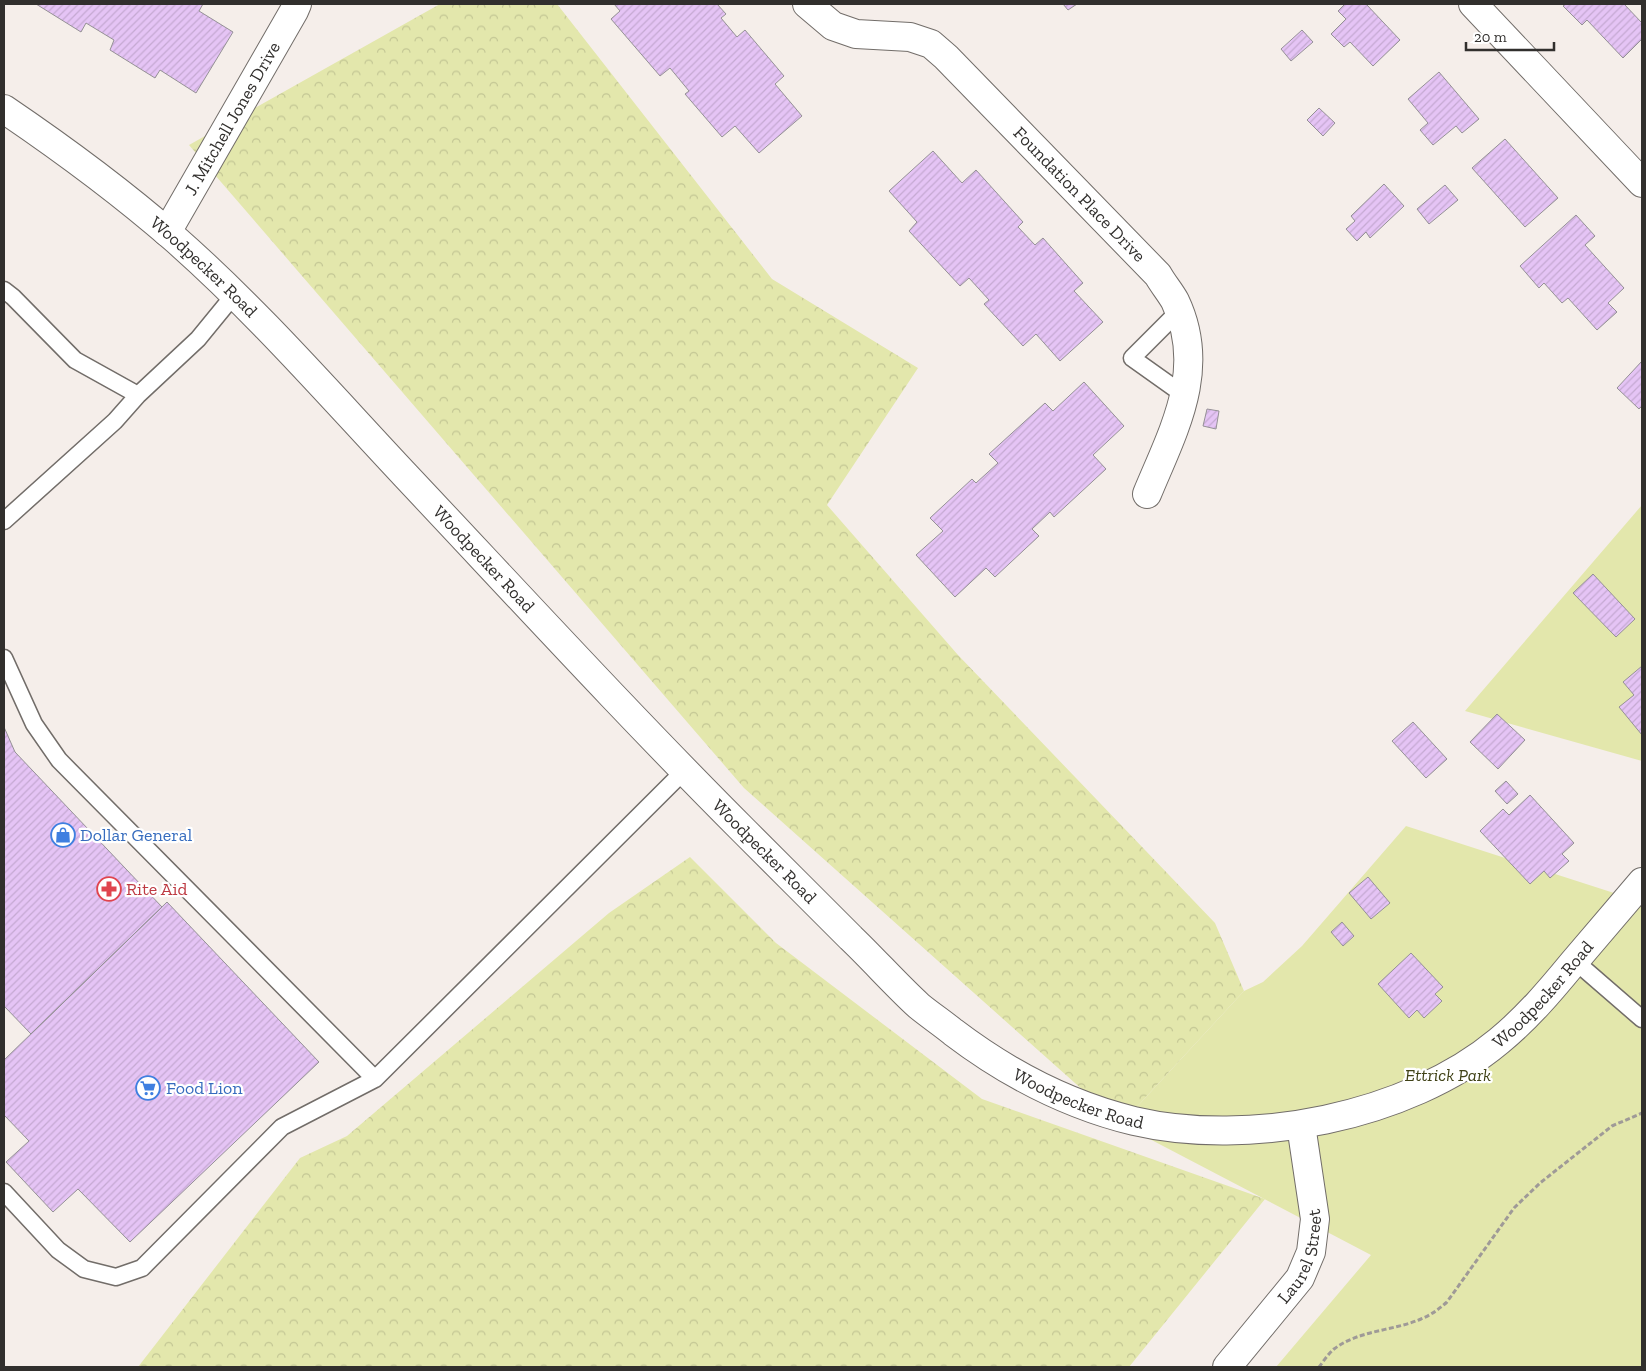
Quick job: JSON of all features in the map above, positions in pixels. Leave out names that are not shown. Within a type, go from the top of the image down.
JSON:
[{"type":"main road","name":"J. Mitchell Jones Drive","points":[[167,232],[297,4]]},
{"type":"main road","name":"Foundation Place Drive","points":[[807,4],[833,26],[856,34],[910,37],[931,44],[941,52],[1158,276],[1174,299],[1184,323],[1188,346],[1187,380],[1181,411],[1147,494]]},
{"type":"main road","points":[[1473,4],[1642,183]]},
{"type":"main road","name":"Woodpecker Road","points":[[4,109],[65,150],[114,188],[167,232],[234,295],[293,354],[497,574],[685,770],[920,1007],[977,1050],[1023,1079],[1083,1106],[1135,1121],[1190,1130],[1246,1131],[1301,1125],[1348,1114],[1401,1096],[1455,1071],[1496,1044],[1533,1010],[1642,882]]},
{"type":"main road","name":"Laurel Street","points":[[1227,1367],[1300,1278],[1311,1252],[1316,1219],[1301,1125]]},
{"type":"lane","points":[[4,290],[76,360],[138,395]]},
{"type":"lane","points":[[5,517],[115,421],[138,395],[198,339],[234,295]]},
{"type":"lane","points":[[1179,312],[1132,358],[1184,395]]},
{"type":"lane","points":[[4,658],[34,724],[59,760],[375,1079]]},
{"type":"lane","points":[[4,1192],[58,1250],[84,1269],[116,1277],[142,1268],[282,1127],[375,1079],[685,770]]},
{"type":"lane","points":[[1575,961],[1642,1019]]},
{"type":"path","points":[[1319,1367],[1333,1350],[1348,1341],[1369,1333],[1420,1320],[1435,1312],[1447,1302],[1514,1208],[1540,1183],[1612,1126],[1642,1113]]},
{"type":"green space","points":[[440,4],[557,4],[772,279],[918,368],[827,505],[958,655],[1215,923],[1244,991],[1121,1124],[744,788],[189,145]]},
{"type":"green space","points":[[1642,505],[1642,761],[1465,711]]},
{"type":"green space","name":"Ettrick Park","points":[[1406,826],[1642,902],[1642,1367],[1276,1367],[1371,1255],[1121,1124],[1244,991],[1263,982],[1302,946]]},
{"type":"green space","points":[[690,857],[776,943],[982,1099],[1265,1199],[1129,1367],[138,1367],[300,1158],[347,1136],[609,913]]},
{"type":"building","points":[[36,4],[203,4],[199,11],[233,32],[196,93],[160,70],[155,78],[110,50],[114,40],[86,23],[81,32]]},
{"type":"building","points":[[614,4],[717,4],[726,14],[721,18],[737,37],[745,30],[784,76],[775,84],[802,116],[759,153],[735,126],[722,137],[685,94],[689,91],[670,68],[660,76],[611,19],[620,11]]},
{"type":"building","points":[[1063,4],[1077,4],[1068,10]]},
{"type":"building","points":[[1345,4],[1366,4],[1400,40],[1373,66],[1350,42],[1344,47],[1331,34],[1346,19],[1338,11]]},
{"type":"building","points":[[1566,4],[1624,4],[1642,23],[1642,39],[1623,58],[1587,20],[1582,25],[1563,6]]},
{"type":"building","points":[[1302,30],[1313,42],[1291,61],[1281,49]]},
{"type":"building","points":[[1439,72],[1479,119],[1462,133],[1456,126],[1433,145],[1420,130],[1428,123],[1408,99]]},
{"type":"building","points":[[1319,108],[1335,123],[1323,136],[1307,120]]},
{"type":"building","points":[[1505,139],[1558,198],[1525,227],[1472,168]]},
{"type":"building","points":[[933,151],[962,183],[976,170],[1023,222],[1018,227],[1035,245],[1043,238],[1083,283],[1074,291],[1103,322],[1060,361],[1036,334],[1023,346],[984,304],[989,300],[969,278],[960,286],[909,231],[917,222],[889,191]]},
{"type":"building","points":[[1384,184],[1404,206],[1370,238],[1366,232],[1357,241],[1346,229],[1355,221],[1351,216]]},
{"type":"building","points":[[1445,185],[1458,200],[1429,224],[1417,209]]},
{"type":"building","points":[[1576,215],[1595,236],[1585,245],[1624,288],[1608,303],[1617,312],[1597,330],[1568,298],[1562,303],[1544,283],[1539,288],[1520,266]]},
{"type":"building","points":[[1642,361],[1642,406],[1639,409],[1617,388]]},
{"type":"building","points":[[1084,382],[1124,426],[1093,455],[1106,469],[1054,517],[1050,512],[1032,529],[1039,536],[995,577],[986,568],[955,597],[916,555],[943,531],[930,518],[972,479],[976,483],[998,463],[989,454],[1045,403],[1053,411]]},
{"type":"building","points":[[1207,409],[1219,411],[1216,429],[1203,426]]},
{"type":"building","points":[[1593,574],[1635,619],[1616,637],[1573,593]]},
{"type":"building","points":[[1642,666],[1642,735],[1619,707],[1634,695],[1623,682]]},
{"type":"building","points":[[1497,714],[1525,740],[1498,769],[1470,742]]},
{"type":"building","points":[[1413,722],[1447,759],[1426,778],[1392,741]]},
{"type":"building","points":[[4,727],[15,752],[162,907],[31,1034],[4,1006]]},
{"type":"building","points":[[1506,781],[1518,794],[1507,804],[1495,791]]},
{"type":"building","points":[[1530,795],[1574,843],[1562,854],[1569,861],[1550,878],[1544,871],[1530,884],[1480,831],[1503,809],[1509,815]]},
{"type":"building","points":[[1368,877],[1390,903],[1371,919],[1349,893]]},
{"type":"building","name":"Food Lion","points":[[167,902],[319,1062],[130,1242],[78,1189],[53,1212],[6,1162],[29,1141],[4,1115],[4,1060]]},
{"type":"building","points":[[1342,922],[1354,936],[1343,946],[1331,932]]},
{"type":"building","points":[[1411,953],[1443,987],[1435,994],[1442,1001],[1424,1018],[1417,1010],[1409,1018],[1378,984]]},
{"type":"place","name":"Dollar General","points":[[63,835]]},
{"type":"place","name":"Rite Aid","points":[[109,889]]},
{"type":"place","name":"Food Lion","points":[[148,1088]]}]
